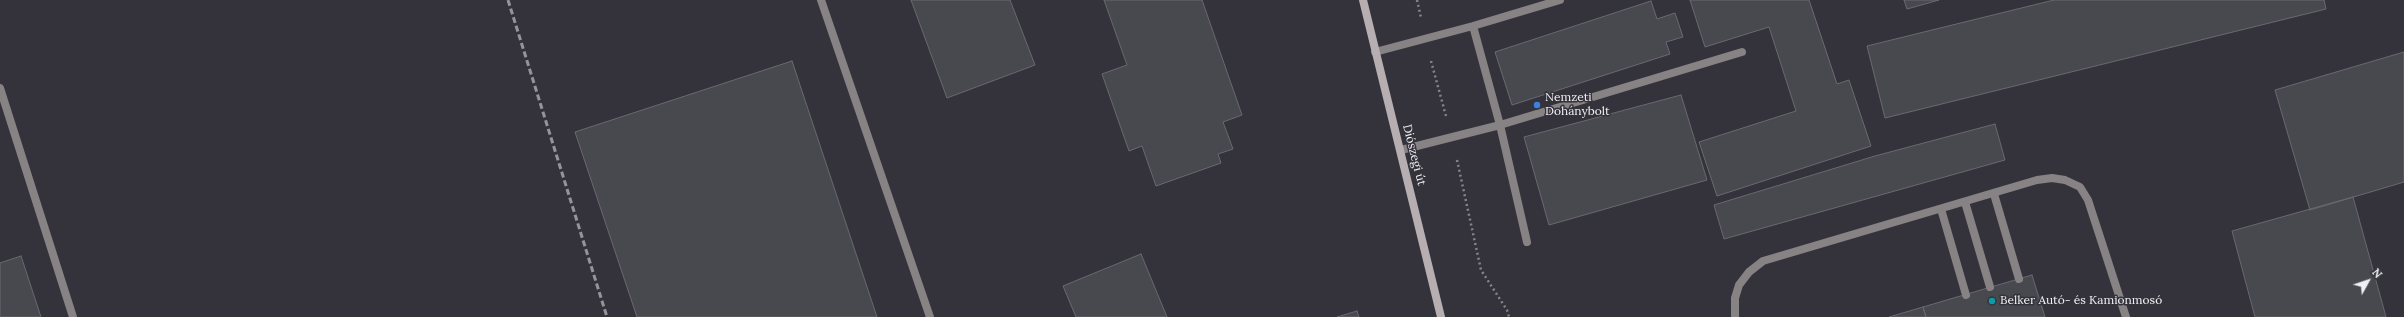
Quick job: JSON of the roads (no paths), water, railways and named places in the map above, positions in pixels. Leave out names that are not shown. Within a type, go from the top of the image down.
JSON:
[{"type":"main road","name":"Diószegi út","points":[[1363,0],[1441,317]]},
{"type":"lane","points":[[821,0],[930,317]]},
{"type":"lane","points":[[1375,52],[1473,26],[1560,0]]},
{"type":"lane","points":[[1473,26],[1500,125],[1527,242]]},
{"type":"lane","points":[[1401,150],[1500,125],[1742,52]]},
{"type":"lane","points":[[0,88],[73,317]]},
{"type":"lane","points":[[1734,317],[1735,298],[1739,285],[1749,272],[1763,261],[1994,194],[2037,180],[2052,178],[2065,180],[2080,187],[2088,200],[2126,317]]},
{"type":"lane","points":[[1994,194],[2019,279]]},
{"type":"lane","points":[[1965,202],[1990,287]]},
{"type":"lane","points":[[1940,209],[1966,294]]},
{"type":"railway","points":[[508,0],[607,317]]},
{"type":"place","name":"Nemzeti Dohánybolt","points":[[1537,105]]},
{"type":"place","name":"Belker Autó- és Kamionmosó","points":[[1992,301]]}]
